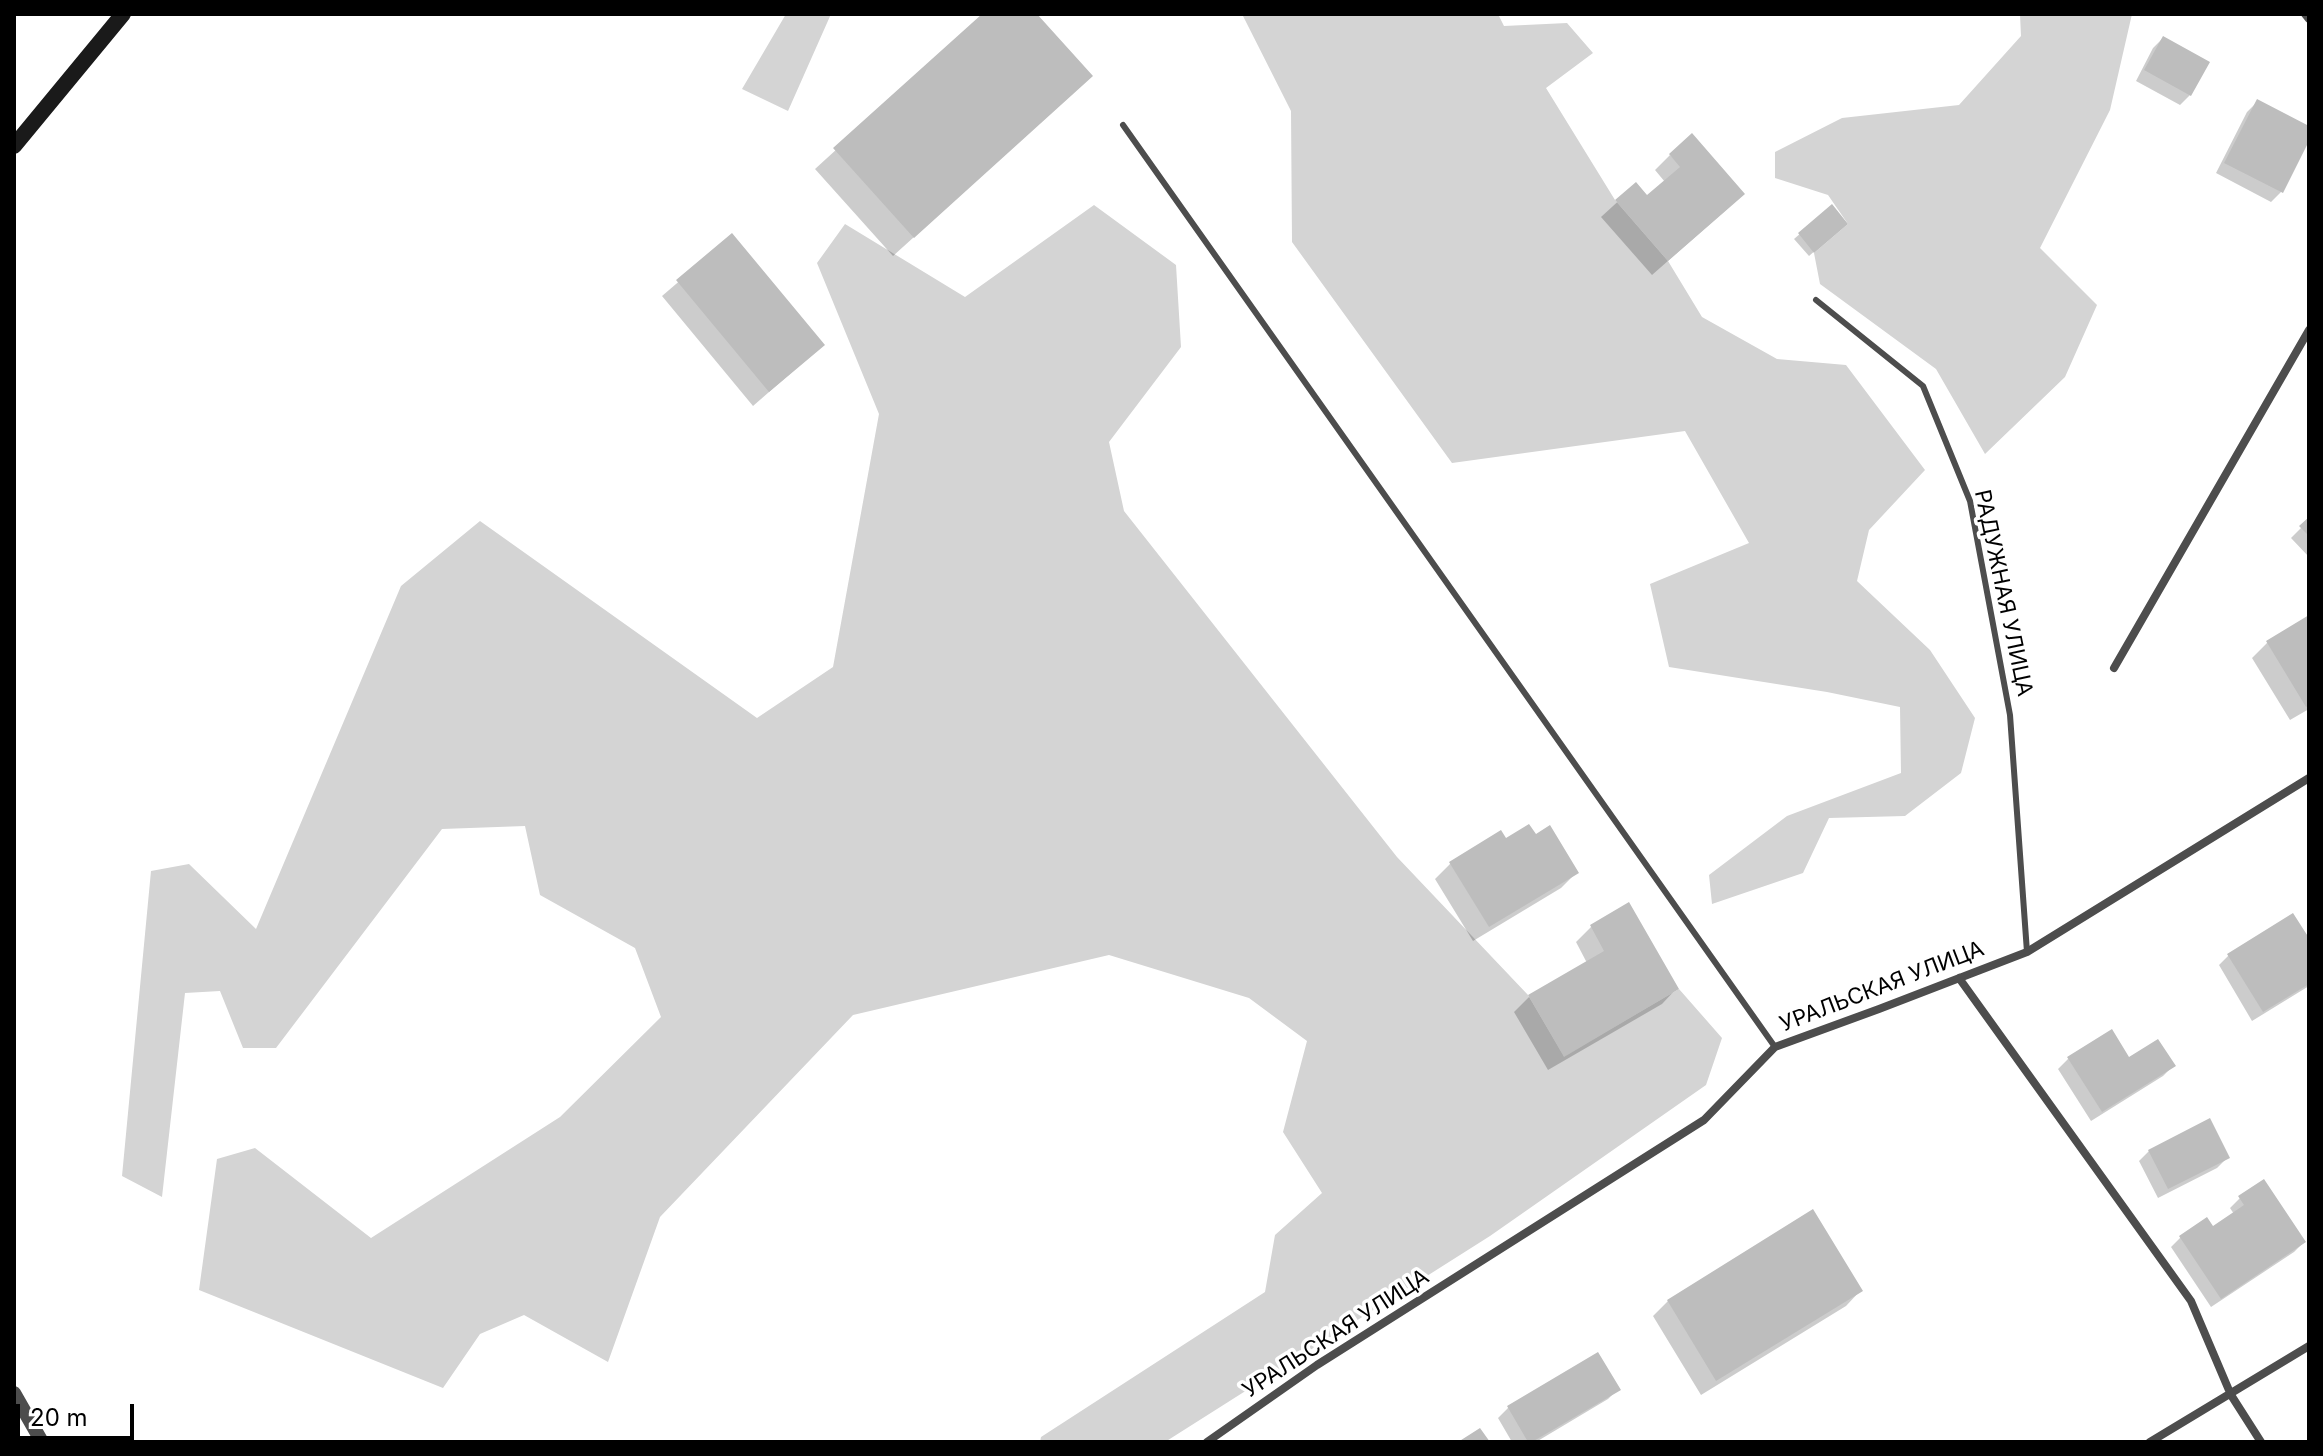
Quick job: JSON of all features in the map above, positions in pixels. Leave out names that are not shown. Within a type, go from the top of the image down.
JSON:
[{"type":"main road","points":[[14,146],[123,14]]},
{"type":"street","points":[[2305,14],[2309,19]]},
{"type":"street","points":[[2114,668],[2309,330]]},
{"type":"street","name":"УРАЛЬСКАЯ УЛИЦА","points":[[1207,1442],[1317,1365],[1704,1120],[1775,1047],[2027,952],[2309,778]]},
{"type":"street","points":[[1959,978],[2191,1301],[2231,1395],[2261,1442]]},
{"type":"street","points":[[2150,1442],[2309,1346]]},
{"type":"street","points":[[14,1393],[42,1442]]},
{"type":"lane","points":[[1123,125],[1775,1047]]},
{"type":"lane","name":"РАДУЖНАЯ УЛИЦА","points":[[1816,300],[1923,386],[1970,501],[2010,715],[2027,952]]},
{"type":"shaded area","points":[[786,14],[831,14],[788,111],[742,89]]},
{"type":"shaded area","points":[[1242,14],[1498,14],[1504,26],[1567,23],[1593,53],[1546,88],[1615,200],[1668,261],[1702,317],[1777,359],[1846,365],[1925,470],[1869,530],[1857,581],[1930,650],[1975,718],[1961,773],[1905,816],[1829,818],[1803,873],[1712,904],[1709,875],[1787,816],[1901,773],[1900,707],[1669,667],[1650,584],[1749,543],[1685,431],[1452,463],[1292,242],[1291,111]]},
{"type":"shaded area","points":[[2020,14],[2132,14],[2110,110],[2040,248],[2097,305],[2065,377],[1985,454],[1936,369],[1820,284],[1814,253],[1848,224],[1828,195],[1775,178],[1775,152],[1842,118],[1959,105],[2021,36]]},
{"type":"shaded area","points":[[1094,205],[1176,265],[1181,347],[1109,442],[1124,511],[1397,857],[1528,995],[1564,1056],[1679,989],[1722,1038],[1706,1085],[1490,1236],[1165,1442],[1040,1442],[1041,1437],[1265,1292],[1275,1235],[1322,1193],[1283,1132],[1307,1041],[1249,998],[1109,955],[853,1015],[660,1217],[608,1362],[524,1315],[480,1334],[443,1388],[199,1290],[217,1159],[255,1148],[371,1238],[560,1117],[661,1017],[635,948],[540,895],[525,826],[442,829],[276,1048],[243,1048],[220,991],[185,993],[162,1197],[122,1176],[151,871],[189,864],[256,929],[401,586],[480,521],[757,718],[833,667],[879,414],[817,263],[845,224],[965,297]]},
{"type":"building","points":[[982,14],[1037,14],[1093,76],[914,238],[833,148]]},
{"type":"building","points":[[2163,36],[2210,62],[2191,96],[2144,70]]},
{"type":"building","points":[[2257,99],[2309,126],[2309,141],[2283,193],[2224,163]]},
{"type":"building","points":[[1692,133],[1745,194],[1668,261],[1615,200],[1636,182],[1647,195],[1680,167],[1669,154]]},
{"type":"building","points":[[1832,204],[1848,224],[1814,253],[1798,233]]},
{"type":"building","points":[[732,233],[825,345],[769,392],[676,280]]},
{"type":"building","points":[[2309,517],[2309,536],[2299,526]]},
{"type":"building","points":[[2309,615],[2309,705],[2306,707],[2266,641]]},
{"type":"building","points":[[1529,824],[1536,834],[1550,825],[1579,873],[1489,927],[1449,862],[1501,830],[1506,838]]},
{"type":"building","points":[[1629,902],[1679,989],[1564,1057],[1528,995],[1604,951],[1590,925]]},
{"type":"building","points":[[2293,913],[2309,938],[2309,984],[2263,1012],[2227,954]]},
{"type":"building","points":[[2112,1029],[2129,1057],[2158,1039],[2176,1066],[2102,1112],[2067,1057]]},
{"type":"building","points":[[2210,1118],[2230,1158],[2168,1189],[2148,1150]]},
{"type":"building","points":[[2264,1179],[2306,1242],[2221,1299],[2179,1236],[2207,1217],[2213,1226],[2244,1205],[2238,1196]]},
{"type":"building","points":[[1813,1209],[1863,1291],[1716,1381],[1667,1300]]},
{"type":"building","points":[[1598,1352],[1621,1390],[1528,1442],[1507,1406]]},
{"type":"building","points":[[1480,1428],[1490,1442],[1458,1442]]}]
